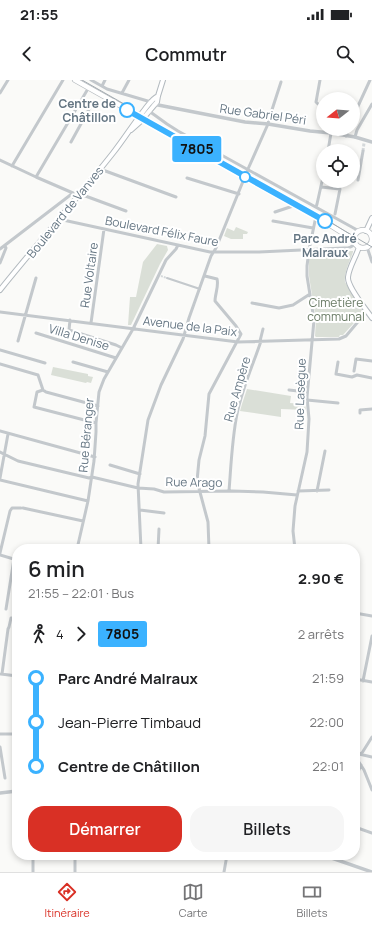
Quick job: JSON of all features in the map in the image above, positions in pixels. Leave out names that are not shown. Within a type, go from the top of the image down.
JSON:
[{"type":"main road","points":[[75,80],[88,87],[97,96],[141,118],[316,216],[354,241],[359,247],[367,247],[372,240],[371,235],[366,231],[359,231],[354,236],[354,241]]},
{"type":"main road","points":[[141,118],[149,111],[154,98],[158,96],[163,80]]},
{"type":"main road","points":[[141,118],[153,103]]},
{"type":"main road","name":"Boulevard de Vanves","points":[[0,290],[70,207],[127,133],[141,118]]},
{"type":"main road","points":[[366,231],[372,218]]},
{"type":"main road","points":[[359,247],[348,280],[352,289],[372,318]]},
{"type":"street","points":[[0,93],[8,80]]},
{"type":"street","points":[[12,166],[63,80]]},
{"type":"street","points":[[91,80],[107,89],[153,103]]},
{"type":"street","points":[[102,86],[105,80]]},
{"type":"street","points":[[122,93],[129,80]]},
{"type":"street","points":[[318,92],[320,80]]},
{"type":"street","points":[[360,102],[370,80]]},
{"type":"street","points":[[141,544],[138,488],[148,420],[161,385],[183,339],[213,252],[268,124],[281,81]]},
{"type":"street","points":[[36,178],[88,87]]},
{"type":"street","points":[[71,142],[93,102]]},
{"type":"street","name":"Rue Gabriel Péri","points":[[153,103],[245,122],[316,131]]},
{"type":"street","points":[[355,137],[372,104]]},
{"type":"street","points":[[149,111],[178,131],[359,231]]},
{"type":"street","name":"Rue Gabriel Péri","points":[[346,136],[372,142]]},
{"type":"street","points":[[360,168],[363,150]]},
{"type":"street","points":[[0,160],[36,178],[72,193],[126,211]]},
{"type":"street","points":[[100,169],[176,197]]},
{"type":"street","points":[[187,178],[239,194]]},
{"type":"street","points":[[316,207],[321,188]]},
{"type":"street","points":[[330,188],[340,189],[335,214]]},
{"type":"street","points":[[0,249],[72,193]]},
{"type":"street","points":[[275,212],[297,205]]},
{"type":"street","name":"Rue Lasègue","points":[[294,544],[293,531],[295,506],[307,452],[309,419],[307,392],[314,320],[307,276],[307,266],[316,216]]},
{"type":"street","name":"Boulevard Félix Faure","points":[[60,218],[63,220],[213,252],[259,252],[350,248],[354,241]]},
{"type":"street","points":[[273,221],[313,228]]},
{"type":"street","name":"Rue Voltaire","points":[[91,323],[104,229]]},
{"type":"street","name":"Rue Béranger","points":[[79,544],[95,457],[99,392],[104,379],[133,329],[160,276],[166,260],[178,245]]},
{"type":"street","points":[[0,262],[6,248],[5,246]]},
{"type":"street","points":[[367,247],[372,262]]},
{"type":"street","points":[[205,276],[216,278],[218,280],[216,301],[241,334],[209,394],[205,436],[199,460],[197,481],[208,522],[208,544]]},
{"type":"street","points":[[18,341],[36,278]]},
{"type":"street","points":[[168,278],[200,289]]},
{"type":"street","points":[[252,303],[278,308],[293,305],[310,294]]},
{"type":"street","name":"Avenue de la Paix","points":[[0,312],[238,342],[335,340],[344,337],[367,311]]},
{"type":"street","points":[[70,320],[69,330],[122,348]]},
{"type":"street","name":"Rue Ampère","points":[[229,491],[237,414],[261,341],[263,329]]},
{"type":"street","name":"Villa Denise","points":[[36,332],[116,358]]},
{"type":"street","points":[[0,350],[45,363]]},
{"type":"street","points":[[354,371],[356,359],[372,361]]},
{"type":"street","points":[[73,362],[108,372]]},
{"type":"street","points":[[338,362],[336,374],[352,377],[357,375],[372,378]]},
{"type":"street","points":[[0,364],[38,375],[43,390]]},
{"type":"street","points":[[96,423],[34,407],[37,392],[43,390],[98,406]]},
{"type":"street","points":[[289,390],[307,392]]},
{"type":"street","points":[[307,400],[338,403]]},
{"type":"street","points":[[360,413],[360,410],[372,409]]},
{"type":"street","points":[[0,431],[95,457]]},
{"type":"street","points":[[8,434],[0,479],[88,501]]},
{"type":"street","points":[[317,491],[325,451]]},
{"type":"street","name":"Rue Arago","points":[[0,452],[18,461],[89,478],[92,477],[138,488],[154,489],[164,492],[229,491],[298,493],[329,490]]},
{"type":"street","points":[[110,465],[140,474]]},
{"type":"street","points":[[12,558],[0,554],[12,508],[22,508],[83,521]]},
{"type":"street","points":[[140,510],[164,513]]},
{"type":"street","points":[[158,544],[159,529]]},
{"type":"street","points":[[6,609],[12,576]]},
{"type":"street","points":[[360,613],[372,616]]},
{"type":"street","points":[[12,618],[8,630],[1,674],[12,675]]},
{"type":"street","points":[[363,681],[372,636]]},
{"type":"street","points":[[360,680],[372,682]]},
{"type":"street","points":[[0,734],[12,734]]},
{"type":"street","points":[[360,754],[362,753],[372,737]]},
{"type":"street","points":[[0,747],[5,778]]},
{"type":"street","points":[[360,754],[372,757]]},
{"type":"street","points":[[361,766],[372,790]]},
{"type":"street","points":[[0,792],[12,791]]},
{"type":"street","points":[[360,829],[372,833]]},
{"type":"street","points":[[33,860],[33,872]]},
{"type":"street","points":[[75,872],[76,860]]},
{"type":"street","points":[[224,872],[226,860]]},
{"type":"street","points":[[337,860],[372,872]]},
{"type":"green space","points":[[236,227],[248,232],[247,234],[243,234],[243,239],[231,239],[224,236],[227,228],[234,231]]},
{"type":"green space","points":[[157,244],[167,246],[168,250],[131,325],[128,325],[130,297],[136,297],[143,262]]},
{"type":"green space","name":"Cimetière communal","points":[[353,251],[346,270],[345,282],[363,310],[363,313],[343,335],[340,335],[339,337],[316,337],[316,320],[309,276],[309,260],[312,253]]},
{"type":"green space","points":[[53,367],[88,374],[88,376],[93,377],[91,383],[51,375]]},
{"type":"green space","points":[[247,389],[291,396],[290,403],[305,404],[306,410],[281,409],[281,417],[240,411]]},
{"type":"tunnel","points":[[363,151],[364,143]]},
{"type":"tunnel","points":[[161,276],[167,278]]},
{"type":"tram line","points":[[82,80],[372,247]]},
{"type":"bus line","name":"7805","points":[[127,110],[325,221]]},
{"type":"place","name":"Centre de Châtillon","points":[[127,110]]},
{"type":"place","name":"Parc André Malraux","points":[[325,221]]}]
